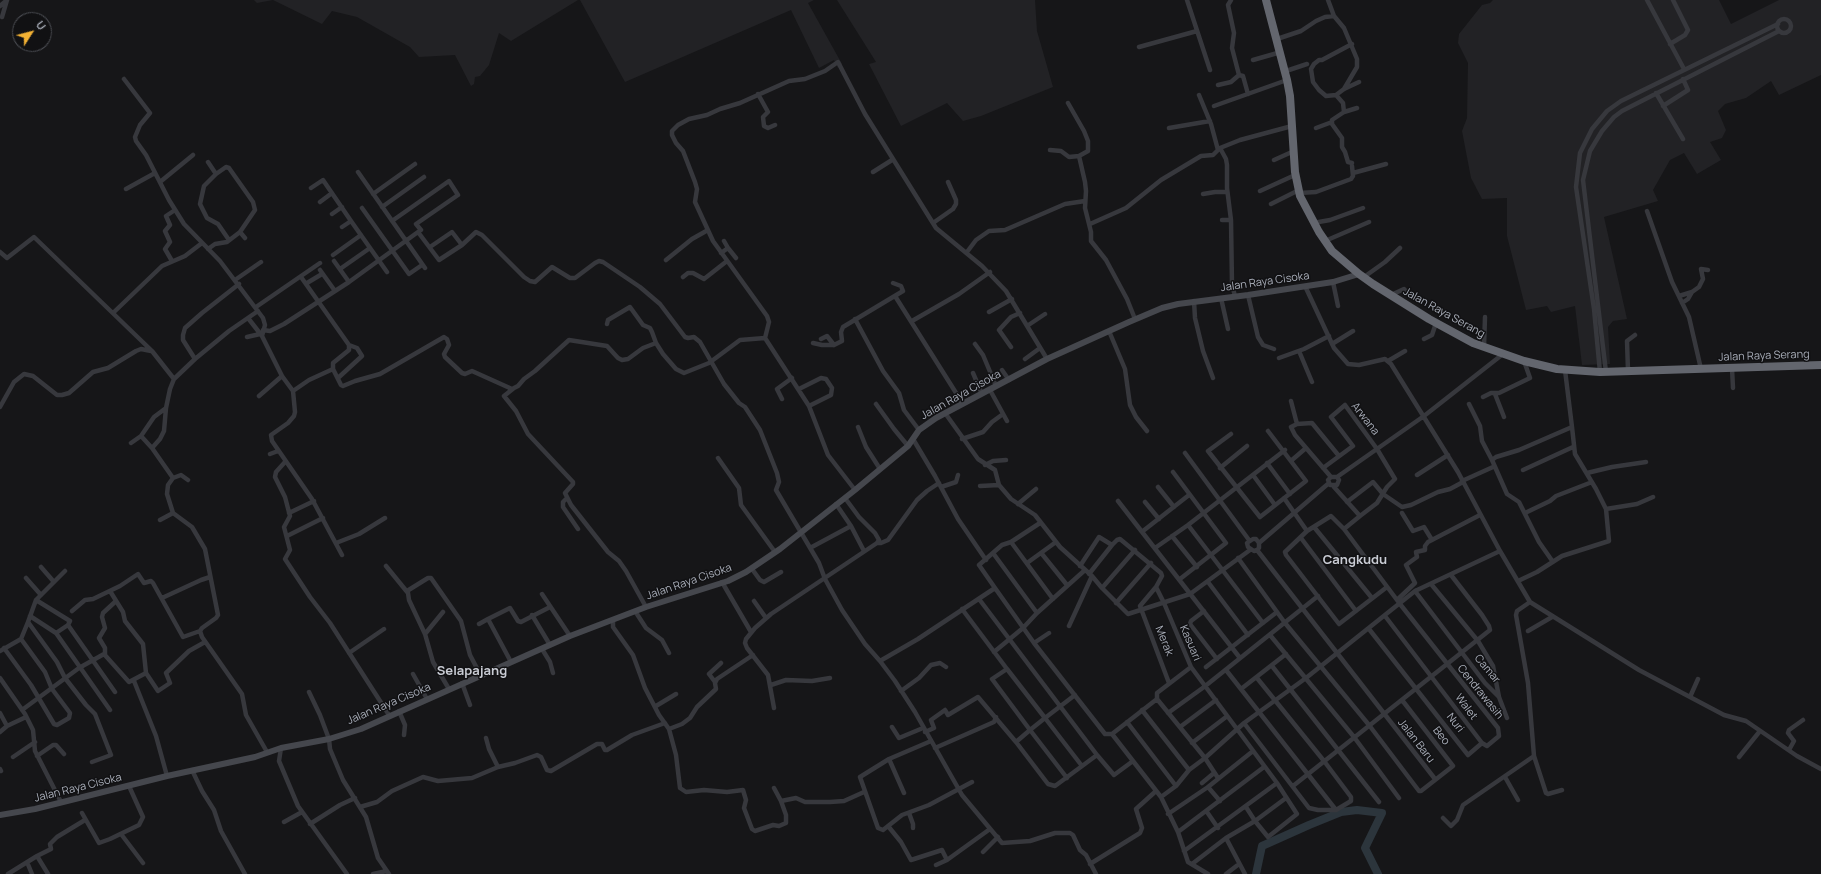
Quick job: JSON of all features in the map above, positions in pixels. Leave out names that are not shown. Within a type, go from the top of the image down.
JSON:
[{"type":"highway","name":"Jalan Raya Serang","points":[[1266,0],[1287,75],[1295,174],[1299,192],[1313,223],[1332,251],[1361,276],[1436,323],[1484,347],[1524,361],[1565,370],[1603,372],[1821,365]]},
{"type":"street","points":[[0,6],[7,0]]},
{"type":"street","points":[[2,17],[7,0]]},
{"type":"street","points":[[1187,0],[1210,70]]},
{"type":"street","points":[[1231,0],[1228,5],[1234,34],[1232,48],[1239,75],[1243,76],[1248,94]]},
{"type":"street","points":[[1328,0],[1334,16],[1344,28],[1356,54],[1357,67],[1344,89]]},
{"type":"street","points":[[1647,0],[1670,44],[1689,75]]},
{"type":"street","points":[[1670,44],[1685,35],[1688,30],[1673,0]]},
{"type":"street","points":[[1277,38],[1301,31],[1316,21],[1334,16]]},
{"type":"street","points":[[1785,20],[1788,20],[1791,28],[1787,33],[1782,33],[1779,31],[1689,75],[1622,111],[1614,117],[1602,131],[1590,151],[1583,180],[1603,372],[1576,187],[1580,153],[1592,129],[1607,111],[1622,101],[1785,20]]},
{"type":"street","points":[[1778,24],[1779,31]]},
{"type":"street","points":[[1139,47],[1197,31]]},
{"type":"street","points":[[1352,44],[1322,60],[1319,60],[1314,64],[1311,69],[1313,82],[1326,96],[1336,95],[1344,89],[1359,82]]},
{"type":"street","points":[[1253,60],[1281,52]]},
{"type":"street","points":[[855,490],[828,455],[810,406],[765,338],[769,322],[767,316],[721,253],[708,230],[696,202],[697,189],[695,182],[683,151],[676,143],[672,131],[674,128],[689,119],[707,115],[789,82],[805,79],[825,71],[838,62],[865,114],[892,160],[939,232],[967,252],[990,272],[1012,299],[1047,359]]},
{"type":"street","points":[[1214,106],[1248,94],[1307,64]]},
{"type":"street","points":[[1218,85],[1231,82],[1239,75]]},
{"type":"street","points":[[124,79],[150,113],[140,125],[135,137],[184,224],[239,284],[257,309],[265,322],[264,330],[261,335]]},
{"type":"street","points":[[1663,106],[1688,90],[1683,79]]},
{"type":"street","points":[[1656,93],[1683,139]]},
{"type":"street","points":[[758,94],[768,112],[763,117],[765,128],[775,124]]},
{"type":"street","points":[[1199,95],[1210,121],[1219,149],[1226,159],[1227,192],[1231,220],[1232,285],[1235,296]]},
{"type":"street","points":[[1336,95],[1343,103],[1344,112]]},
{"type":"street","points":[[1050,150],[1061,151],[1069,157],[1079,156],[1088,151],[1088,140],[1068,103]]},
{"type":"street","points":[[1316,128],[1332,122],[1344,112],[1357,108]]},
{"type":"street","points":[[1168,128],[1210,121]]},
{"type":"street","points":[[1272,204],[1299,192],[1316,192],[1351,180],[1353,173],[1352,164],[1348,162],[1346,152],[1342,147],[1342,138],[1332,122]]},
{"type":"street","points":[[1090,224],[1126,208],[1161,180],[1201,156],[1213,155],[1219,149],[1240,140],[1292,126]]},
{"type":"street","points":[[1274,160],[1294,151]]},
{"type":"street","points":[[160,182],[193,155]]},
{"type":"street","points":[[1079,156],[1086,191],[1085,201],[1090,224],[1092,244],[1106,260],[1127,300],[1135,319]]},
{"type":"street","points":[[873,172],[892,160]]},
{"type":"street","points":[[208,162],[216,174]]},
{"type":"street","points":[[373,194],[415,164]]},
{"type":"street","points":[[1353,173],[1386,164]]},
{"type":"street","points":[[208,249],[215,244],[229,240],[240,232],[255,210],[253,202],[229,168],[226,167],[216,174],[204,186],[200,204],[207,218],[216,222],[229,240]]},
{"type":"street","points":[[358,172],[423,266],[409,274],[391,251],[362,208]]},
{"type":"street","points":[[126,189],[155,173]]},
{"type":"street","points":[[1260,190],[1295,174]]},
{"type":"street","points":[[382,207],[424,177]]},
{"type":"street","points":[[311,188],[323,180],[387,272]]},
{"type":"street","points":[[392,221],[449,181],[458,195],[416,224],[420,230],[418,232],[440,260],[462,245],[476,232],[530,281],[535,282],[552,267],[570,278],[575,278],[599,261],[640,286],[656,300],[685,336],[688,338],[694,337],[700,342],[724,384],[739,403],[745,407],[760,430],[777,473],[779,482],[776,490],[819,563],[825,579],[842,610],[865,644],[880,661],[901,691],[958,790],[1002,843],[1036,840],[1055,833],[1070,833],[1096,874]]},
{"type":"street","points":[[933,223],[953,209],[956,204],[956,200],[948,182]]},
{"type":"street","points":[[1203,194],[1227,192]]},
{"type":"street","points":[[320,202],[332,193]]},
{"type":"street","points":[[967,252],[976,240],[989,231],[1005,230],[1065,204],[1085,201]]},
{"type":"street","points":[[1578,205],[1586,204]]},
{"type":"street","points":[[332,214],[342,207]]},
{"type":"street","points":[[1313,223],[1330,220],[1363,208]]},
{"type":"street","points":[[172,261],[165,248],[170,242],[165,231],[170,225],[165,217],[175,210]]},
{"type":"street","points":[[1647,211],[1688,317],[1701,369]]},
{"type":"street","points":[[1222,220],[1231,220]]},
{"type":"street","points":[[342,226],[351,221]]},
{"type":"street","points":[[1325,241],[1369,222]]},
{"type":"street","points":[[666,260],[692,239],[708,230]]},
{"type":"street","points":[[240,232],[245,238]]},
{"type":"street","points":[[264,330],[270,331],[284,324],[349,282],[418,232]]},
{"type":"street","points":[[430,247],[452,232],[462,245]]},
{"type":"street","points":[[333,255],[361,235]]},
{"type":"street","points":[[0,252],[7,258],[34,237],[152,351],[174,379]]},
{"type":"street","points":[[724,242],[736,258]]},
{"type":"street","points":[[113,313],[162,266],[185,256],[202,243]]},
{"type":"street","points":[[340,269],[370,248]]},
{"type":"street","points":[[721,253],[728,248]]},
{"type":"street","points":[[1361,276],[1385,262],[1400,248]]},
{"type":"street","points":[[334,261],[349,282]]},
{"type":"street","points":[[683,277],[693,273],[704,279],[727,261]]},
{"type":"street","points":[[235,280],[261,262]]},
{"type":"street","points":[[152,448],[160,439],[164,431],[166,408],[174,379],[257,309],[320,263]]},
{"type":"street","points":[[1682,302],[1688,299],[1692,292],[1702,283],[1703,275],[1701,269],[1708,270]]},
{"type":"street","points":[[307,282],[321,272],[335,291]]},
{"type":"street","points":[[912,321],[959,294],[990,272]]},
{"type":"street","name":"Jalan Raya Cisoka","points":[[0,815],[36,809],[192,770],[255,757],[281,748],[329,739],[361,729],[389,715],[570,636],[646,607],[741,575],[801,533],[908,446],[919,430],[945,413],[1047,359],[1135,319],[1162,308],[1235,296],[1248,296],[1361,276]]},
{"type":"street","points":[[301,277],[349,344],[357,348],[361,353],[362,358],[338,378]]},
{"type":"street","points":[[1333,282],[1338,306]]},
{"type":"street","points":[[813,343],[822,346],[834,345],[842,341],[841,332],[843,327],[904,290],[901,286],[893,283]]},
{"type":"street","points":[[196,359],[183,340],[185,328],[239,284]]},
{"type":"street","points":[[1305,286],[1332,344],[1340,356],[1348,364],[1359,365],[1385,359],[1388,361],[1448,455],[1500,551],[1530,602],[1639,670],[1724,715],[1746,721],[1789,750],[1821,769]]},
{"type":"street","points":[[1391,295],[1404,289],[1410,296]]},
{"type":"street","points":[[1679,296],[1692,292]]},
{"type":"street","points":[[895,296],[963,404]]},
{"type":"street","points":[[1248,296],[1258,337],[1264,345],[1274,349]]},
{"type":"street","points":[[1221,298],[1228,329]]},
{"type":"street","points":[[989,312],[1012,299]]},
{"type":"street","points":[[1194,302],[1195,318],[1203,351],[1213,378]]},
{"type":"street","points":[[607,324],[608,320],[630,307],[643,325],[650,328],[662,354],[680,372],[688,372],[712,362],[740,340],[765,338]]},
{"type":"street","points":[[1011,347],[1000,330],[1011,317],[1020,313]]},
{"type":"street","points":[[1028,326],[1045,314]]},
{"type":"street","points":[[1484,347],[1485,317]]},
{"type":"street","points":[[248,318],[261,335],[282,376],[293,391],[294,416],[288,424],[271,435],[272,441],[285,462],[314,501],[342,554]]},
{"type":"street","points":[[855,319],[883,371],[899,393],[904,410],[919,430]]},
{"type":"street","points":[[1424,340],[1432,335],[1436,323]]},
{"type":"street","points":[[1109,331],[1125,369],[1130,405],[1136,418],[1147,431]]},
{"type":"street","points":[[1332,344],[1353,331]]},
{"type":"street","points":[[247,337],[261,335]]},
{"type":"street","points":[[1628,371],[1627,341],[1635,335]]},
{"type":"street","points":[[821,339],[827,336],[834,345]]},
{"type":"street","points":[[1279,358],[1299,351],[1329,336]]},
{"type":"street","points":[[349,344],[349,350],[333,363],[333,369],[343,386],[380,374],[444,337],[447,339],[449,345],[444,354],[445,357],[462,374],[472,370],[512,389]]},
{"type":"street","points":[[646,607],[626,571],[599,541],[567,498],[565,491],[573,483],[523,426],[516,411],[504,396],[518,386],[569,340],[607,346],[618,358],[622,360],[628,359],[643,348],[656,343]]},
{"type":"street","points":[[975,344],[983,355],[996,386]]},
{"type":"street","points":[[1025,359],[1040,348]]},
{"type":"street","points":[[1388,361],[1405,350]]},
{"type":"street","points":[[0,407],[1,399],[14,382],[24,374],[32,376],[57,395],[62,395],[69,393],[93,372],[108,368],[136,351],[152,351]]},
{"type":"street","points":[[1299,351],[1312,382]]},
{"type":"street","points":[[1339,456],[1312,423],[1297,424],[1291,427],[1323,468],[1331,476],[1337,477],[1424,416],[1503,354]]},
{"type":"street","points":[[1483,398],[1491,393],[1495,394],[1530,378],[1524,361]]},
{"type":"street","points":[[1732,368],[1733,388]]},
{"type":"street","points":[[293,391],[309,380],[333,369]]},
{"type":"street","points":[[1002,370],[1009,380]]},
{"type":"street","points":[[1518,581],[1572,552],[1608,541],[1606,509],[1587,473],[1578,460],[1573,447],[1565,370]]},
{"type":"street","points":[[973,373],[982,394]]},
{"type":"street","points":[[259,396],[282,376]]},
{"type":"street","points":[[782,399],[777,389],[792,378]]},
{"type":"street","points":[[799,389],[820,378],[824,378],[832,388],[831,395],[810,406]]},
{"type":"street","points":[[990,390],[1007,421]]},
{"type":"street","points":[[1495,394],[1504,417]]},
{"type":"street","points":[[1291,401],[1297,424]]},
{"type":"street","points":[[876,404],[908,446]]},
{"type":"street","points":[[1469,404],[1480,426],[1482,441],[1507,494],[1519,502],[1541,546],[1553,562]]},
{"type":"street","name":"Arwana","points":[[1323,468],[1353,446],[1331,417],[1343,405],[1347,406],[1377,449]]},
{"type":"street","points":[[131,443],[141,436],[154,417],[166,408]]},
{"type":"street","points":[[945,413],[962,439],[978,459],[985,465],[995,470],[999,485],[1011,499],[1035,515],[1056,542],[1091,575],[1128,614],[1190,594],[1250,550],[1257,550],[1259,548],[1259,543],[1328,483],[1331,476]]},
{"type":"street","points":[[962,439],[983,432],[992,422],[1003,414]]},
{"type":"street","points":[[858,427],[866,447],[880,469]]},
{"type":"street","points":[[1492,460],[1572,427]]},
{"type":"street","points":[[1231,434],[1208,451],[1260,517],[1306,481],[1285,450],[1268,431]]},
{"type":"street","points":[[141,436],[152,448],[173,478]]},
{"type":"street","points":[[913,439],[958,519],[986,560]]},
{"type":"street","points":[[1220,468],[1247,446]]},
{"type":"street","points":[[1522,470],[1573,447]]},
{"type":"street","points":[[1292,460],[1306,448]]},
{"type":"street","points":[[1344,529],[1377,503],[1395,478],[1377,449]]},
{"type":"street","points":[[1155,548],[1188,525],[1236,487],[1253,476],[1267,463],[1285,450]]},
{"type":"street","points":[[270,454],[278,451]]},
{"type":"street","points":[[1185,453],[1249,540],[1247,543],[1250,550]]},
{"type":"street","points":[[1417,475],[1448,455]]},
{"type":"street","points":[[718,458],[739,488],[741,505],[775,552]]},
{"type":"street","points":[[985,465],[1006,460]]},
{"type":"street","points":[[285,462],[276,472],[274,477],[285,497],[289,514],[284,527],[290,550],[285,559],[310,597],[330,623],[389,715]]},
{"type":"street","points":[[1587,473],[1612,466],[1646,462]]},
{"type":"street","points":[[1267,463],[1290,494]]},
{"type":"street","points":[[1347,502],[1373,482],[1383,494],[1394,503],[1404,506],[1438,492],[1450,489],[1463,481],[1493,467]]},
{"type":"street","points":[[1173,472],[1226,543],[1180,579]]},
{"type":"street","points":[[72,610],[84,600],[93,599],[110,591],[138,574],[144,583],[152,582],[183,637],[200,631],[218,617],[206,549],[186,521],[173,513],[167,494],[168,485],[173,478],[181,475],[188,480]]},
{"type":"street","points":[[774,708],[768,675],[745,643],[751,632],[766,618],[864,551],[877,543],[888,540],[917,500],[927,491],[940,485],[956,482],[958,475]]},
{"type":"street","points":[[1253,476],[1275,505]]},
{"type":"street","points":[[1334,487],[1339,483],[1337,477]]},
{"type":"street","points":[[1525,512],[1546,503],[1556,496],[1592,482]]},
{"type":"street","points":[[1328,483],[1334,487],[1360,516]]},
{"type":"street","points":[[980,486],[999,485]]},
{"type":"street","points":[[1158,487],[1174,507]]},
{"type":"street","points":[[1018,504],[1036,489]]},
{"type":"street","points":[[1143,531],[1189,495]]},
{"type":"street","points":[[1606,509],[1637,504],[1653,497]]},
{"type":"street","points":[[567,498],[563,502],[563,507],[578,529]]},
{"type":"street","points":[[844,498],[859,517],[875,533],[879,540],[877,543]]},
{"type":"street","points":[[1284,498],[1307,531]]},
{"type":"street","points":[[289,514],[314,501]]},
{"type":"street","points":[[1118,501],[1143,531],[1240,658]]},
{"type":"street","points":[[1145,502],[1159,519]]},
{"type":"street","points":[[836,504],[851,526],[864,551]]},
{"type":"street","points":[[160,520],[173,513]]},
{"type":"street","points":[[1402,513],[1413,531],[1424,527],[1432,540]]},
{"type":"street","points":[[1161,797],[1176,786],[1189,770],[1205,758],[1244,723],[1306,678],[1385,616],[1415,583],[1406,564],[1417,557],[1416,552],[1425,550],[1425,545],[1432,540],[1480,515]]},
{"type":"street","name":"Cendrawasih","points":[[1314,527],[1330,516],[1344,529],[1387,588],[1499,730],[1499,736],[1487,746]]},
{"type":"street","points":[[286,536],[322,518]]},
{"type":"street","points":[[336,543],[359,534],[385,518]]},
{"type":"street","points":[[1040,523],[1011,542],[1002,545],[979,565],[1034,643],[1105,734],[1112,734],[1157,699]]},
{"type":"street","points":[[1188,525],[1263,623]]},
{"type":"street","points":[[810,548],[851,526]]},
{"type":"street","points":[[1372,598],[1314,527],[1307,531],[1285,552],[1339,624],[1387,588]]},
{"type":"street","points":[[1172,536],[1196,567]]},
{"type":"street","points":[[1080,566],[1097,538],[1102,537],[1112,545]]},
{"type":"street","points":[[1301,538],[1356,611]]},
{"type":"street","points":[[1069,626],[1091,575],[1112,545],[1120,539],[1162,573],[1156,587],[1140,605],[1142,610]]},
{"type":"street","points":[[1249,540],[1256,539],[1259,543]]},
{"type":"street","points":[[1011,542],[1053,599]]},
{"type":"street","points":[[1028,564],[1056,542]]},
{"type":"street","points":[[1102,588],[1135,550]]},
{"type":"street","name":"Jalan Baru","points":[[1257,550],[1435,779]]},
{"type":"street","points":[[1398,602],[1415,591],[1500,551]]},
{"type":"street","points":[[993,553],[1037,613]]},
{"type":"street","points":[[1042,554],[1067,585]]},
{"type":"street","points":[[1238,558],[1285,623],[1369,725],[1418,791],[1435,779]]},
{"type":"street","points":[[1116,603],[1151,563]]},
{"type":"street","points":[[386,566],[407,591],[425,634],[433,662],[449,689]]},
{"type":"street","points":[[41,567],[54,582]]},
{"type":"street","points":[[752,568],[760,580],[764,582],[781,572]]},
{"type":"street","points":[[994,652],[1023,628],[1037,613],[1085,570]]},
{"type":"street","points":[[21,639],[45,672],[52,689],[70,713],[69,718],[55,725],[38,699],[31,685],[2,650],[21,639],[36,600],[65,571]]},
{"type":"street","points":[[1293,786],[1490,630],[1489,626],[1451,575]]},
{"type":"street","points":[[26,578],[41,595]]},
{"type":"street","points":[[162,598],[201,580],[210,578]]},
{"type":"street","points":[[407,591],[428,578],[431,578],[461,621],[470,655],[481,676]]},
{"type":"street","points":[[722,582],[751,632]]},
{"type":"street","points":[[1208,582],[1248,635]]},
{"type":"street","points":[[1431,584],[1478,641],[1493,666],[1496,674],[1499,697],[1507,718]]},
{"type":"street","name":"Kasuari","points":[[1156,587],[1191,667],[1204,687],[1216,700],[1226,717],[1277,783],[1297,814],[1269,837],[1266,837],[1255,821]]},
{"type":"street","points":[[880,661],[918,639],[995,588]]},
{"type":"street","points":[[110,591],[123,612],[125,620],[143,644],[146,673],[158,691],[170,683],[166,673],[189,651],[205,642]]},
{"type":"street","name":"Camar","points":[[1415,591],[1462,653],[1499,697]]},
{"type":"street","points":[[542,594],[570,636]]},
{"type":"street","points":[[1168,712],[1226,670],[1318,596]]},
{"type":"street","points":[[979,599],[1008,640],[1114,775],[1133,761]]},
{"type":"street","points":[[36,600],[70,621],[68,626],[56,633]]},
{"type":"street","points":[[116,601],[103,613],[102,618],[105,628],[98,638],[105,648],[105,654],[126,680],[129,682],[146,673]]},
{"type":"street","points":[[754,601],[766,618]]},
{"type":"street","points":[[1530,602],[1517,611],[1516,619],[1528,683],[1534,756],[1546,793],[1548,794],[1562,790]]},
{"type":"street","points":[[480,624],[507,609],[512,610],[519,622],[550,607]]},
{"type":"street","points":[[962,610],[1082,766]]},
{"type":"street","name":"Merak","points":[[1142,610],[1169,680]]},
{"type":"street","points":[[635,611],[646,628],[662,640],[669,653]]},
{"type":"street","points":[[1204,611],[1190,621],[1190,624],[1217,658]]},
{"type":"street","points":[[425,634],[443,612]]},
{"type":"street","points":[[1206,667],[1277,612]]},
{"type":"street","points":[[532,615],[550,645]]},
{"type":"street","points":[[30,616],[56,633],[110,710]]},
{"type":"street","name":"Walet","points":[[1385,616],[1482,743],[1487,746]]},
{"type":"street","points":[[1528,631],[1552,617]]},
{"type":"street","points":[[488,619],[510,662]]},
{"type":"street","points":[[613,620],[613,627],[633,654],[643,682],[669,729],[676,755],[679,786],[682,790],[686,792],[704,790],[727,792],[743,790],[746,800],[744,808],[752,829],[755,831],[773,825],[781,826],[786,823],[786,815],[780,796],[774,788]]},
{"type":"street","points":[[28,622],[57,662],[65,678],[95,714],[111,755],[92,762]]},
{"type":"street","points":[[68,626],[115,692]]},
{"type":"street","points":[[1369,628],[1417,688]]},
{"type":"street","points":[[349,654],[384,629]]},
{"type":"street","points":[[200,631],[205,642],[242,694],[246,715],[267,752]]},
{"type":"street","points":[[1034,643],[1049,633]]},
{"type":"street","points":[[1270,635],[1354,737],[1399,798]]},
{"type":"street","points":[[542,649],[550,662],[553,674]]},
{"type":"street","points":[[22,710],[92,659],[105,654]]},
{"type":"street","points":[[1241,689],[1286,654]]},
{"type":"street","points":[[716,682],[753,655]]},
{"type":"street","points":[[669,729],[682,724],[690,718],[700,704],[716,690],[716,682],[709,674],[721,663]]},
{"type":"street","points":[[901,691],[919,678],[931,666],[940,663],[946,667]]},
{"type":"street","points":[[1272,666],[1379,802]]},
{"type":"street","points":[[1488,670],[1493,666]]},
{"type":"street","points":[[1191,667],[1169,680],[1157,693],[1157,699],[1205,758],[1218,778]]},
{"type":"street","points":[[1007,669],[992,679],[1067,778]]},
{"type":"street","points":[[1226,670],[1336,810]]},
{"type":"street","points":[[413,674],[428,699]]},
{"type":"street","points":[[0,678],[22,710],[33,730],[35,751],[61,802]]},
{"type":"street","points":[[771,685],[786,680],[812,681],[830,678]]},
{"type":"street","points":[[1244,723],[1309,808],[1318,810],[1336,810],[1349,803],[1352,799],[1324,761],[1257,678]]},
{"type":"street","points":[[134,680],[156,736],[167,776]]},
{"type":"street","points":[[1690,697],[1698,680]]},
{"type":"street","points":[[462,683],[470,705]]},
{"type":"street","name":"Nuri","points":[[1417,688],[1468,755],[1482,743]]},
{"type":"street","points":[[309,692],[320,715],[329,739],[330,748],[340,772],[366,817],[378,858],[388,873],[373,874]]},
{"type":"street","points":[[656,706],[676,694]]},
{"type":"street","points":[[1016,742],[1075,695]]},
{"type":"street","points":[[892,727],[899,738],[934,728],[931,720],[945,710],[948,715],[978,697],[996,717],[1048,784],[1055,786],[1097,754]]},
{"type":"street","points":[[1180,727],[1216,700]]},
{"type":"street","name":"Beo","points":[[1402,700],[1453,764],[1435,779]]},
{"type":"street","points":[[1142,710],[1189,770]]},
{"type":"street","points":[[399,711],[405,725],[404,736]]},
{"type":"street","points":[[0,713],[7,726]]},
{"type":"street","points":[[0,732],[7,726],[26,717]]},
{"type":"street","points":[[935,748],[994,722],[996,717]]},
{"type":"street","points":[[1192,743],[1226,717]]},
{"type":"street","points":[[1789,750],[1794,741],[1788,733],[1789,730],[1803,720]]},
{"type":"street","points":[[1127,722],[1176,786]]},
{"type":"street","points":[[360,807],[377,802],[392,791],[423,777],[438,781],[462,780],[472,778],[498,767],[537,755],[541,757],[547,770],[551,771],[597,744],[602,744],[605,750],[607,750],[632,735],[665,723]]},
{"type":"street","points":[[1739,756],[1760,731]]},
{"type":"street","points":[[1112,734],[1161,797],[1178,832],[1188,862],[1208,874]]},
{"type":"street","points":[[486,738],[489,749],[498,767]]},
{"type":"street","points":[[931,741],[889,759],[860,777],[864,792],[878,828],[883,830],[896,818],[929,805],[972,782]]},
{"type":"street","points":[[13,757],[35,742]]},
{"type":"street","points":[[37,756],[53,745],[64,754]]},
{"type":"street","points":[[281,748],[279,761],[302,812],[347,874]]},
{"type":"street","points":[[1168,814],[1208,787],[1253,751]]},
{"type":"street","points":[[1443,818],[1450,827],[1457,820],[1463,805],[1534,756]]},
{"type":"street","points":[[889,759],[904,793]]},
{"type":"street","points":[[1178,832],[1207,812],[1264,767]]},
{"type":"street","points":[[192,770],[202,791],[214,810],[221,831],[245,874]]},
{"type":"street","points":[[1202,783],[1214,773]]},
{"type":"street","points":[[1505,777],[1518,800]]},
{"type":"street","points":[[1184,852],[1277,783]]},
{"type":"street","points":[[82,813],[99,842],[121,834],[139,825],[143,817],[129,786]]},
{"type":"street","points":[[1208,787],[1220,801]]},
{"type":"street","points":[[1090,864],[1140,833],[1142,828],[1136,809],[1156,791]]},
{"type":"street","points":[[781,801],[796,798],[809,802],[837,802],[844,801],[864,792]]},
{"type":"street","points":[[310,824],[340,804],[355,798]]},
{"type":"street","points":[[1192,864],[1226,838],[1255,821],[1286,798]]},
{"type":"street","points":[[1246,807],[1255,821]]},
{"type":"street","points":[[284,822],[302,812]]},
{"type":"street","points":[[1207,812],[1218,828]]},
{"type":"street","points":[[909,813],[913,828]]},
{"type":"street","points":[[8,874],[51,849],[50,844],[57,837],[85,820]]},
{"type":"street","points":[[888,826],[901,842],[911,860],[942,850],[947,860]]},
{"type":"street","points":[[936,866],[947,860],[990,829]]},
{"type":"street","points":[[121,834],[142,863]]},
{"type":"street","points":[[983,852],[998,837]]},
{"type":"street","points":[[1226,838],[1245,874]]},
{"type":"street","points":[[38,856],[48,874]]},
{"type":"street","points":[[28,862],[32,874]]},
{"type":"street","points":[[1226,874],[1239,864]]},
{"type":"shaded area","points":[[254,0],[273,0],[257,3]]},
{"type":"shaded area","points":[[273,0],[578,0],[511,41],[499,33],[489,65],[480,76],[475,77],[474,84],[471,86],[455,55],[419,57],[410,47],[357,17],[332,11],[322,24]]},
{"type":"shaded area","points":[[580,0],[814,0],[808,3],[842,64],[838,68],[834,60],[819,68],[791,10],[625,82]]},
{"type":"shaded area","points":[[837,0],[1035,0],[1037,31],[1053,87],[981,116],[963,121],[947,103],[901,126],[869,64],[876,62]]},
{"type":"shaded area","points":[[1493,0],[1719,0],[1731,24],[1779,0],[1821,0],[1821,75],[1779,95],[1771,81],[1746,98],[1725,104],[1718,111],[1726,130],[1722,138],[1710,142],[1721,160],[1697,174],[1684,153],[1670,160],[1653,190],[1658,201],[1604,217],[1627,319],[1613,321],[1608,327],[1610,364],[1582,365],[1575,306],[1551,312],[1547,306],[1526,310],[1507,236],[1507,198],[1482,199],[1471,178],[1462,131],[1467,118],[1468,63],[1458,43],[1459,34],[1482,5],[1490,3]]},
{"type":"waterway","points":[[1256,874],[1262,846],[1341,812],[1357,810],[1382,813],[1365,848],[1378,874]]},
{"type":"district","name":"Cangkudu","points":[[1355,560]]},
{"type":"district","name":"Selapajang","points":[[472,671]]}]
